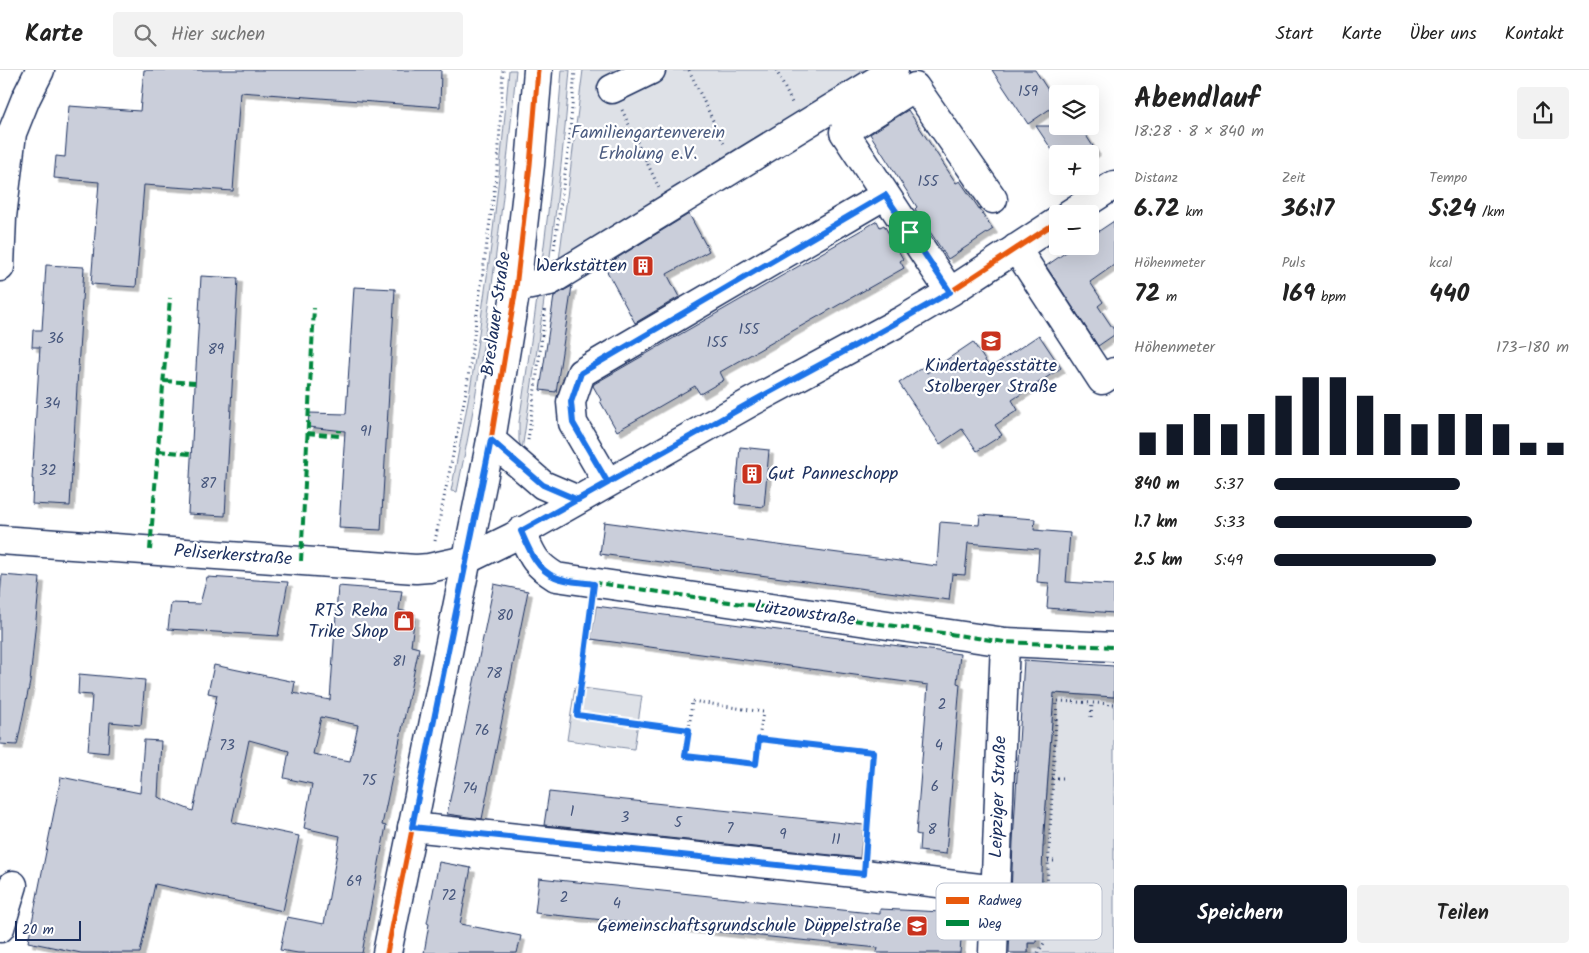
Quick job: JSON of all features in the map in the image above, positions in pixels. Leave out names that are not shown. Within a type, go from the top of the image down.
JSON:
[{"type":"street","name":"Breslauer Straße","points":[[387,953],[491,440],[516,288],[530,165],[538,70]]},
{"type":"street","points":[[612,89],[651,70]]},
{"type":"street","points":[[516,288],[550,281],[894,70]]},
{"type":"street","points":[[0,267],[1,229],[12,133],[37,71]]},
{"type":"street","points":[[950,292],[844,132],[915,86],[993,199]]},
{"type":"street","points":[[1083,205],[1114,185]]},
{"type":"street","points":[[608,483],[573,423],[571,402],[581,373],[885,195]]},
{"type":"street","name":"Peliserkerstraße","points":[[0,540],[378,566],[429,568],[466,560],[901,321],[950,292],[1049,227]]},
{"type":"street","points":[[1016,248],[1102,380],[1114,372]]},
{"type":"street","points":[[491,440],[543,485],[578,500]]},
{"type":"street","name":"Lützowstraße","points":[[521,531],[532,556],[542,569],[556,578],[1004,642],[1114,647]]},
{"type":"street","name":"Leipziger Straße","points":[[996,883],[1004,642]]},
{"type":"street","points":[[412,827],[938,883]]},
{"type":"street","points":[[0,928],[13,885]]},
{"type":"street","name":"Leipziger Straße","points":[[993,953],[994,940]]},
{"type":"path","points":[[429,568],[466,392],[498,164],[503,70]]},
{"type":"path","points":[[689,70],[736,168]]},
{"type":"path","points":[[776,70],[803,126]]},
{"type":"path","points":[[612,89],[669,209]]},
{"type":"path","points":[[594,584],[577,715],[689,730]]},
{"type":"path","points":[[692,701],[763,712],[756,764],[685,756],[689,730],[692,701]]},
{"type":"path","points":[[1045,883],[1048,861],[1047,841],[1052,800],[1054,717],[1057,701],[1114,704]]},
{"type":"path","points":[[1091,717],[1092,703]]},
{"type":"path","points":[[759,739],[873,752],[864,874]]},
{"type":"path","points":[[1052,778],[1063,778]]},
{"type":"path","points":[[1046,799],[1052,800]]},
{"type":"path","points":[[1048,861],[1058,861]]},
{"type":"path","points":[[1038,953],[1044,940]]},
{"type":"green space","points":[[509,70],[516,70],[488,316],[469,434],[457,492],[451,491],[473,375],[487,275],[498,187]]},
{"type":"green space","points":[[562,70],[570,70],[561,166],[522,450],[519,441],[519,422],[544,246]]},
{"type":"green space","name":"Familiengartenverein Erholung e.V.","points":[[583,70],[903,70],[556,284]]},
{"type":"green space","points":[[575,687],[642,696],[634,749],[567,740]]},
{"type":"green space","points":[[1051,693],[1114,697],[1114,953],[1028,953],[1028,943],[1036,943],[1036,940],[1102,940],[1102,883],[1042,883],[1042,878],[1040,877],[1042,846],[1045,846],[1045,836],[1041,836],[1046,804],[1053,711],[1049,711]]},
{"type":"building","points":[[144,70],[441,70],[440,107],[240,92],[233,191],[144,185],[136,287],[91,284],[99,182],[54,178],[56,156],[65,157],[69,106],[140,111]]},
{"type":"building","points":[[992,70],[1035,70],[1049,92],[1049,110],[1028,124]]},
{"type":"building","points":[[908,110],[956,183],[960,181],[993,229],[948,259],[915,209],[917,207],[870,134]]},
{"type":"building","points":[[1036,126],[1049,126],[1049,135],[1086,135],[1092,145],[1049,145]]},
{"type":"building","name":"Werkstätten","points":[[689,214],[709,251],[667,274],[679,297],[635,323],[604,266]]},
{"type":"building","points":[[877,221],[880,227],[884,225],[903,259],[900,261],[904,268],[720,372],[724,380],[700,394],[695,386],[617,431],[600,401],[593,386],[594,384]]},
{"type":"building","points":[[1114,221],[1114,265],[1090,282],[1103,302],[1098,306],[1114,330],[1114,335],[1098,346],[1046,266],[1062,255],[1099,255],[1099,231]]},
{"type":"building","points":[[46,265],[84,267],[70,506],[32,504],[40,347],[32,347],[33,330],[42,330]]},
{"type":"building","points":[[201,276],[238,278],[225,516],[188,514]]},
{"type":"building","points":[[572,286],[556,392],[540,390],[554,296]]},
{"type":"building","points":[[354,287],[395,289],[381,530],[339,528],[345,431],[308,427],[309,413],[346,414]]},
{"type":"building","points":[[1039,335],[1061,368],[1012,400],[1018,410],[995,425],[1002,435],[977,451],[962,429],[940,444],[899,383],[923,367],[927,373],[973,342],[990,368]]},
{"type":"building","name":"Gut Panneschopp","points":[[740,447],[769,450],[764,507],[735,504]]},
{"type":"building","points":[[980,515],[1035,519],[1034,530],[1070,533],[1066,582],[1114,585],[1114,613],[1047,608],[1049,583],[1037,582],[1039,549],[968,543],[965,575],[952,574],[949,600],[600,554],[604,522],[937,566],[940,522],[979,525]]},
{"type":"building","points":[[2,575],[40,578],[30,682],[17,745],[0,744],[0,594]]},
{"type":"building","points":[[207,577],[288,582],[278,636],[168,629],[171,603],[200,604]]},
{"type":"building","points":[[494,584],[528,591],[482,819],[447,814]]},
{"type":"building","points":[[338,586],[402,591],[399,610],[415,614],[411,646],[419,648],[382,825],[386,826],[362,953],[298,953],[280,950],[287,917],[324,924],[340,836],[304,828],[312,784],[284,778],[289,751],[249,740],[232,822],[299,836],[283,911],[155,884],[140,953],[81,953],[28,942],[61,777],[140,793],[144,740],[161,741],[158,797],[193,811],[217,695],[208,693],[214,665],[295,682],[293,693],[330,700]],"holes":[[[321,717],[358,725],[350,761],[313,754]]]},
{"type":"building","points":[[596,606],[960,654],[957,683],[960,684],[946,854],[919,851],[920,835],[916,834],[928,685],[591,639]]},
{"type":"building","points":[[1024,660],[1114,666],[1114,697],[1054,693],[1042,883],[1012,883]]},
{"type":"building","points":[[79,674],[145,680],[141,725],[110,722],[108,753],[88,751],[92,695],[78,694]]},
{"type":"building","points":[[549,792],[864,825],[860,858],[544,825]]},
{"type":"building","points":[[439,862],[471,868],[460,924],[521,936],[517,953],[424,953],[429,924],[427,923]]},
{"type":"building","points":[[539,878],[880,914],[880,909],[936,912],[936,940],[961,940],[960,953],[877,953],[878,948],[535,913]]},
{"type":"building","points":[[1009,940],[1036,940],[1036,943],[1028,943],[1028,953],[1009,953]]},
{"type":"marked path","points":[[150,550],[170,298]]},
{"type":"marked path","points":[[301,561],[314,308]]},
{"type":"marked path","points":[[164,381],[195,383]]},
{"type":"marked path","points":[[307,433],[339,436],[339,430]]},
{"type":"marked path","points":[[158,451],[191,454]]},
{"type":"marked path","points":[[521,531],[534,558],[542,567],[556,577],[1005,642],[1114,647]]},
{"type":"cycle path","points":[[387,953],[491,440],[516,288],[530,165],[538,70]]},
{"type":"cycle path","points":[[521,531],[751,402],[901,321],[950,292],[1049,227]]},
{"type":"cycle path","points":[[491,440],[543,485],[578,500]]},
{"type":"place","name":"Werkstätten","points":[[643,266]]},
{"type":"place","name":"Kindertagesstätte Stolberger Straße","points":[[991,341]]},
{"type":"place","name":"Gut Panneschopp","points":[[752,474]]},
{"type":"place","name":"RTS Reha Trike Shop","points":[[404,621]]},
{"type":"place","name":"Gemeinschaftsgrundschule Düppelstraße","points":[[917,926]]},
{"type":"route","points":[[885,195],[910,232],[950,292],[901,321],[751,402],[548,517],[521,531],[532,556],[542,569],[556,578],[594,584],[577,715],[689,730],[685,756],[756,764],[759,739],[873,752],[864,874],[412,827],[491,440],[543,485],[578,500],[608,483],[573,423],[571,402],[581,373],[885,195]]}]
